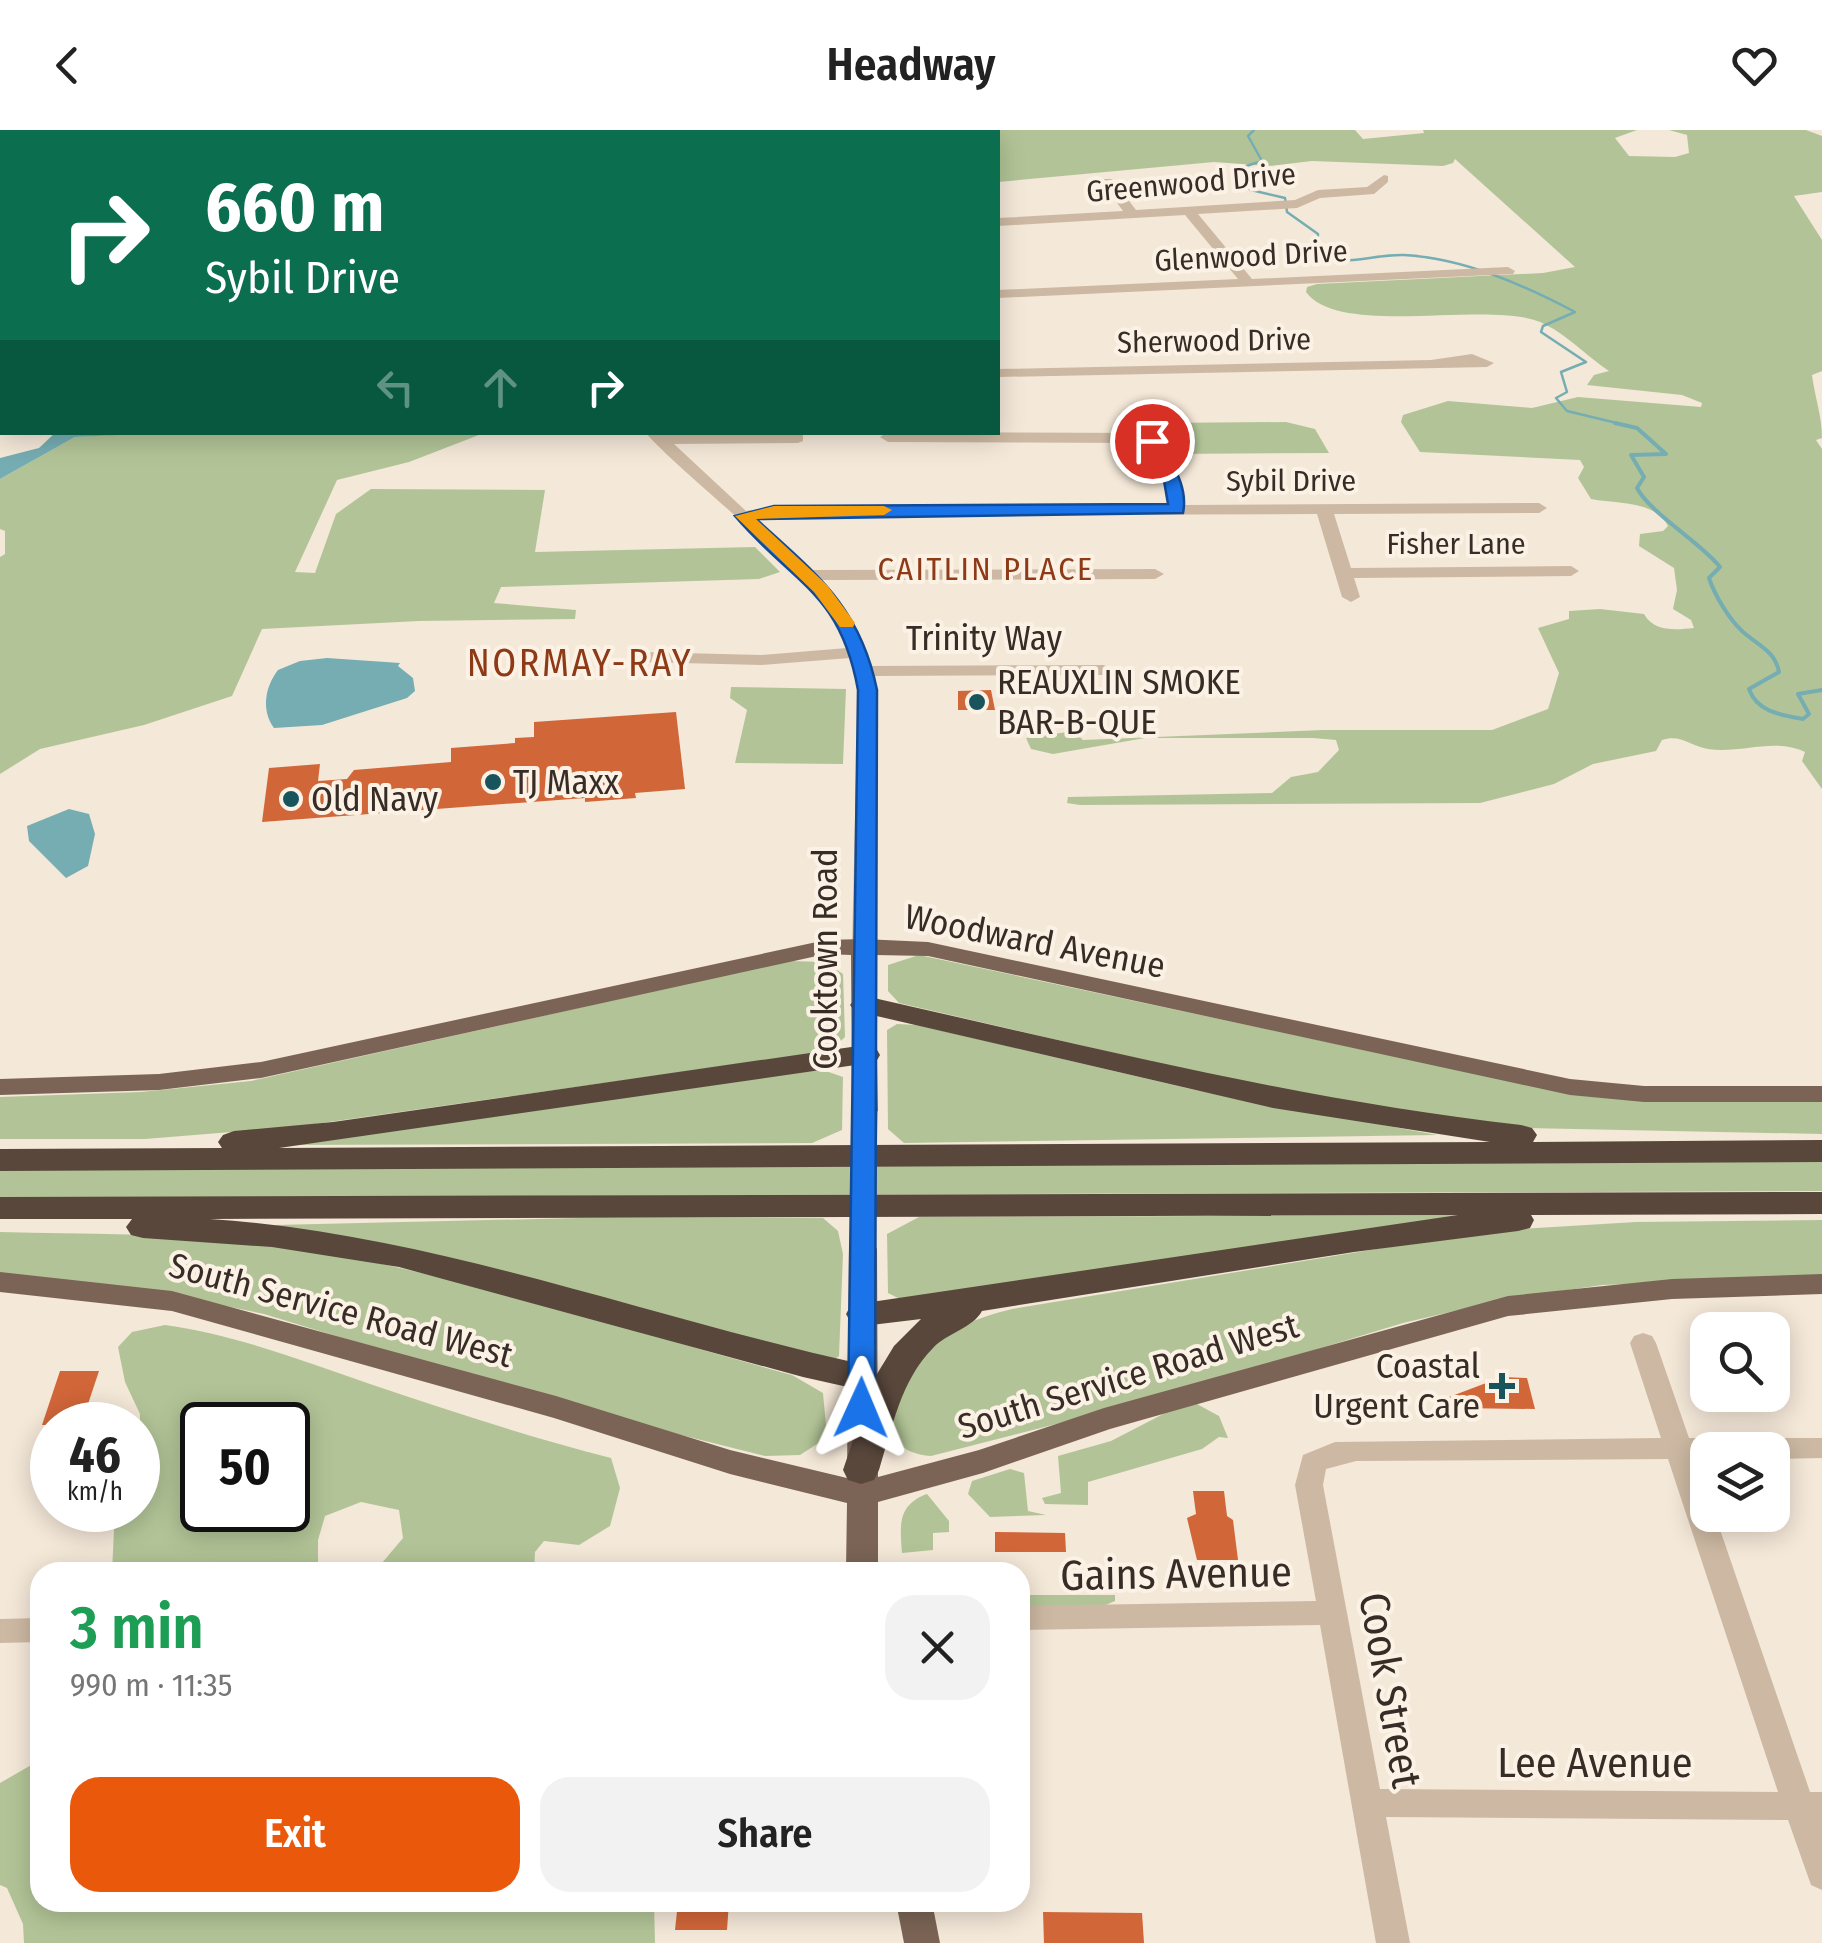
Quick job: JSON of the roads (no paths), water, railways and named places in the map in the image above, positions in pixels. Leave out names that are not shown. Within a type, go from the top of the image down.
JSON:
[{"type":"highway","points":[[865,1005],[1299,1104],[1382,1119],[1568,1139],[1784,1151]]},
{"type":"highway","points":[[50,1160],[333,1132],[865,1055]]},
{"type":"highway","points":[[0,1160],[1822,1151]]},
{"type":"highway","points":[[862,1314],[1001,1299],[1395,1234],[1730,1202]]},
{"type":"highway","points":[[0,1208],[1822,1203]]},
{"type":"highway","points":[[0,1221],[200,1229],[320,1241],[398,1255],[728,1346],[862,1377]]},
{"type":"highway","points":[[860,1482],[892,1373],[910,1346],[954,1316],[1001,1299]]},
{"type":"main road","name":"Cooktown Road","points":[[862,1562],[863,946]]},
{"type":"main road","name":"Woodward Avenue","points":[[0,1087],[158,1082],[260,1070],[826,947],[863,946],[928,949],[1570,1087],[1644,1094],[1822,1094]]},
{"type":"main road","name":"South Service Road West","points":[[0,1282],[172,1301],[556,1407],[730,1462],[860,1482],[983,1461],[1104,1418],[1508,1306],[1672,1290],[1822,1284]]},
{"type":"main road","points":[[916,1912],[922,1943]]},
{"type":"street","name":"Greenwood Drive","points":[[1000,222],[1297,204],[1318,194],[1370,192],[1384,179]]},
{"type":"street","points":[[1108,182],[1132,215]]},
{"type":"street","points":[[1190,212],[1249,284]]},
{"type":"street","name":"Glenwood Drive","points":[[1000,294],[1508,272]]},
{"type":"street","name":"Sherwood Drive","points":[[1000,373],[1432,364]]},
{"type":"street","points":[[656,436],[798,438]]},
{"type":"street","name":"Cooktown Road","points":[[656,436],[807,575],[842,615],[862,662],[868,726],[863,946]]},
{"type":"street","points":[[888,437],[1146,438],[1152,441],[1156,457],[1168,464],[1178,509]]},
{"type":"street","points":[[1324,508],[1351,597]]},
{"type":"street","name":"Sybil Drive","points":[[743,516],[774,511],[1539,508]]},
{"type":"street","name":"Fisher Lane","points":[[1342,573],[1571,571]]},
{"type":"street","points":[[807,575],[1154,574]]},
{"type":"street","name":"Trinity Way","points":[[642,656],[1104,670]]},
{"type":"street","points":[[1642,1343],[1810,1806],[1822,1875]]},
{"type":"street","points":[[1678,1449],[1822,1448]]},
{"type":"street","name":"Cook Street","points":[[1392,1943],[1310,1485],[1313,1464],[1356,1450],[1678,1449]]},
{"type":"street","name":"Gains Avenue","points":[[1030,1618],[1334,1613]]},
{"type":"street","points":[[0,1630],[30,1630]]},
{"type":"street","name":"Lee Avenue","points":[[1368,1803],[1810,1806]]},
{"type":"water","points":[[53,435],[118,435],[75,437],[0,479],[0,458],[39,448]]},
{"type":"water","points":[[327,658],[400,663],[398,666],[413,678],[415,691],[407,698],[322,725],[274,728],[267,714],[266,699],[278,670],[300,661]]},
{"type":"water","points":[[69,809],[89,814],[95,834],[88,866],[66,878],[29,841],[27,826]]},
{"type":"waterway","points":[[1254,130],[1248,136],[1262,161],[1243,167],[1239,182],[1251,190],[1285,198],[1287,212],[1318,234],[1317,248],[1326,259],[1404,255],[1448,261],[1514,283],[1575,312],[1543,326],[1541,332],[1586,362],[1561,372],[1567,392],[1556,398],[1567,411],[1625,425]]},
{"type":"waterway","points":[[1615,423],[1637,428],[1666,454],[1631,455],[1644,477],[1637,488],[1653,508],[1720,567],[1709,578],[1719,600],[1738,627],[1777,665],[1779,672],[1749,689],[1753,697],[1771,711],[1803,719],[1809,714],[1798,694],[1822,690]]},
{"type":"place","name":"REAUXLIN SMOKE BAR-B-QUE","points":[[977,702]]},
{"type":"place","name":"TJ Maxx","points":[[493,782]]},
{"type":"place","name":"Old Navy","points":[[291,799]]},
{"type":"place","name":"Coastal Urgent Care","points":[[1502,1386]]},
{"type":"district","name":"CAITLIN PLACE","points":[[986,569]]},
{"type":"district","name":"NORMAY-RAY","points":[[580,663]]}]
